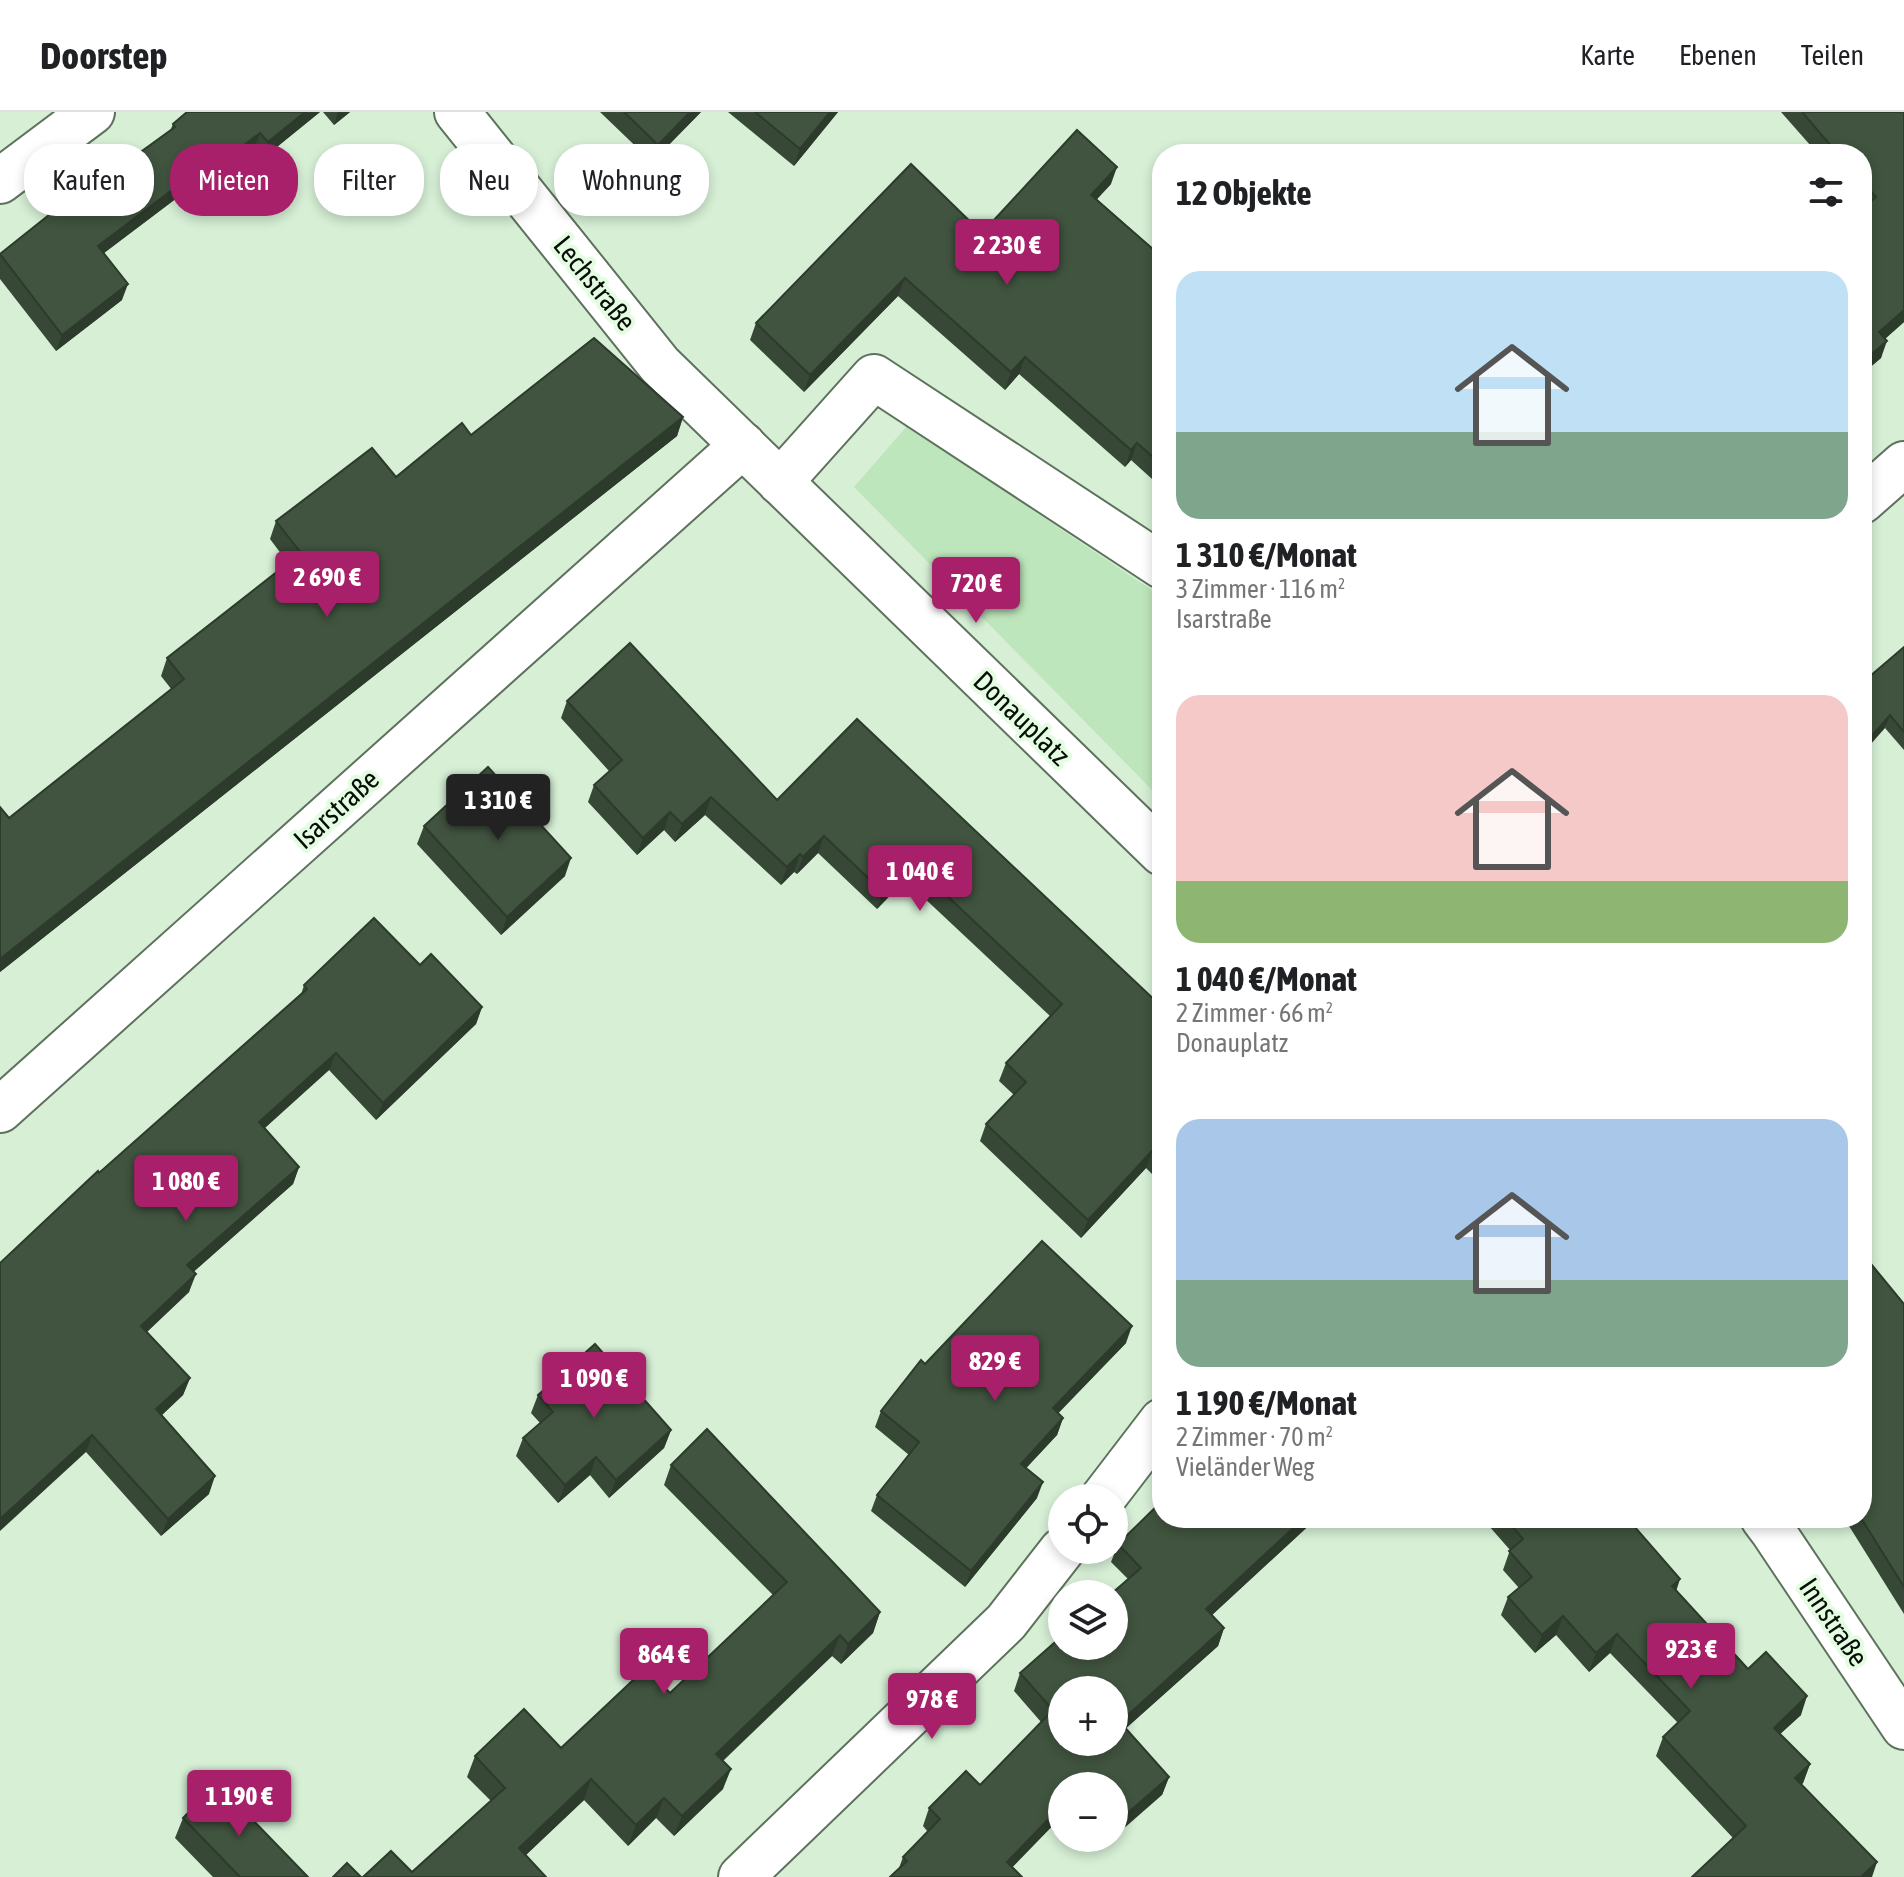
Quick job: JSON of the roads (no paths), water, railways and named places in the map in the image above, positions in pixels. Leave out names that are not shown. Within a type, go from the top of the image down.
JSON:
[{"type":"street","points":[[0,181],[92,112]]},
{"type":"street","name":"Lechstraße","points":[[457,112],[660,365],[743,445]]},
{"type":"street","points":[[780,482],[874,377],[1152,559]]},
{"type":"street","name":"Donauplatz","points":[[743,445],[1152,843]]},
{"type":"street","name":"Isarstraße","points":[[0,1110],[743,445]]},
{"type":"street","points":[[1872,492],[1904,464]]},
{"type":"street","points":[[1114,1484],[1152,1434]]},
{"type":"street","name":"Innstraße","points":[[1770,1528],[1904,1727]]},
{"type":"street","points":[[741,1877],[1006,1622],[1051,1564]]}]
